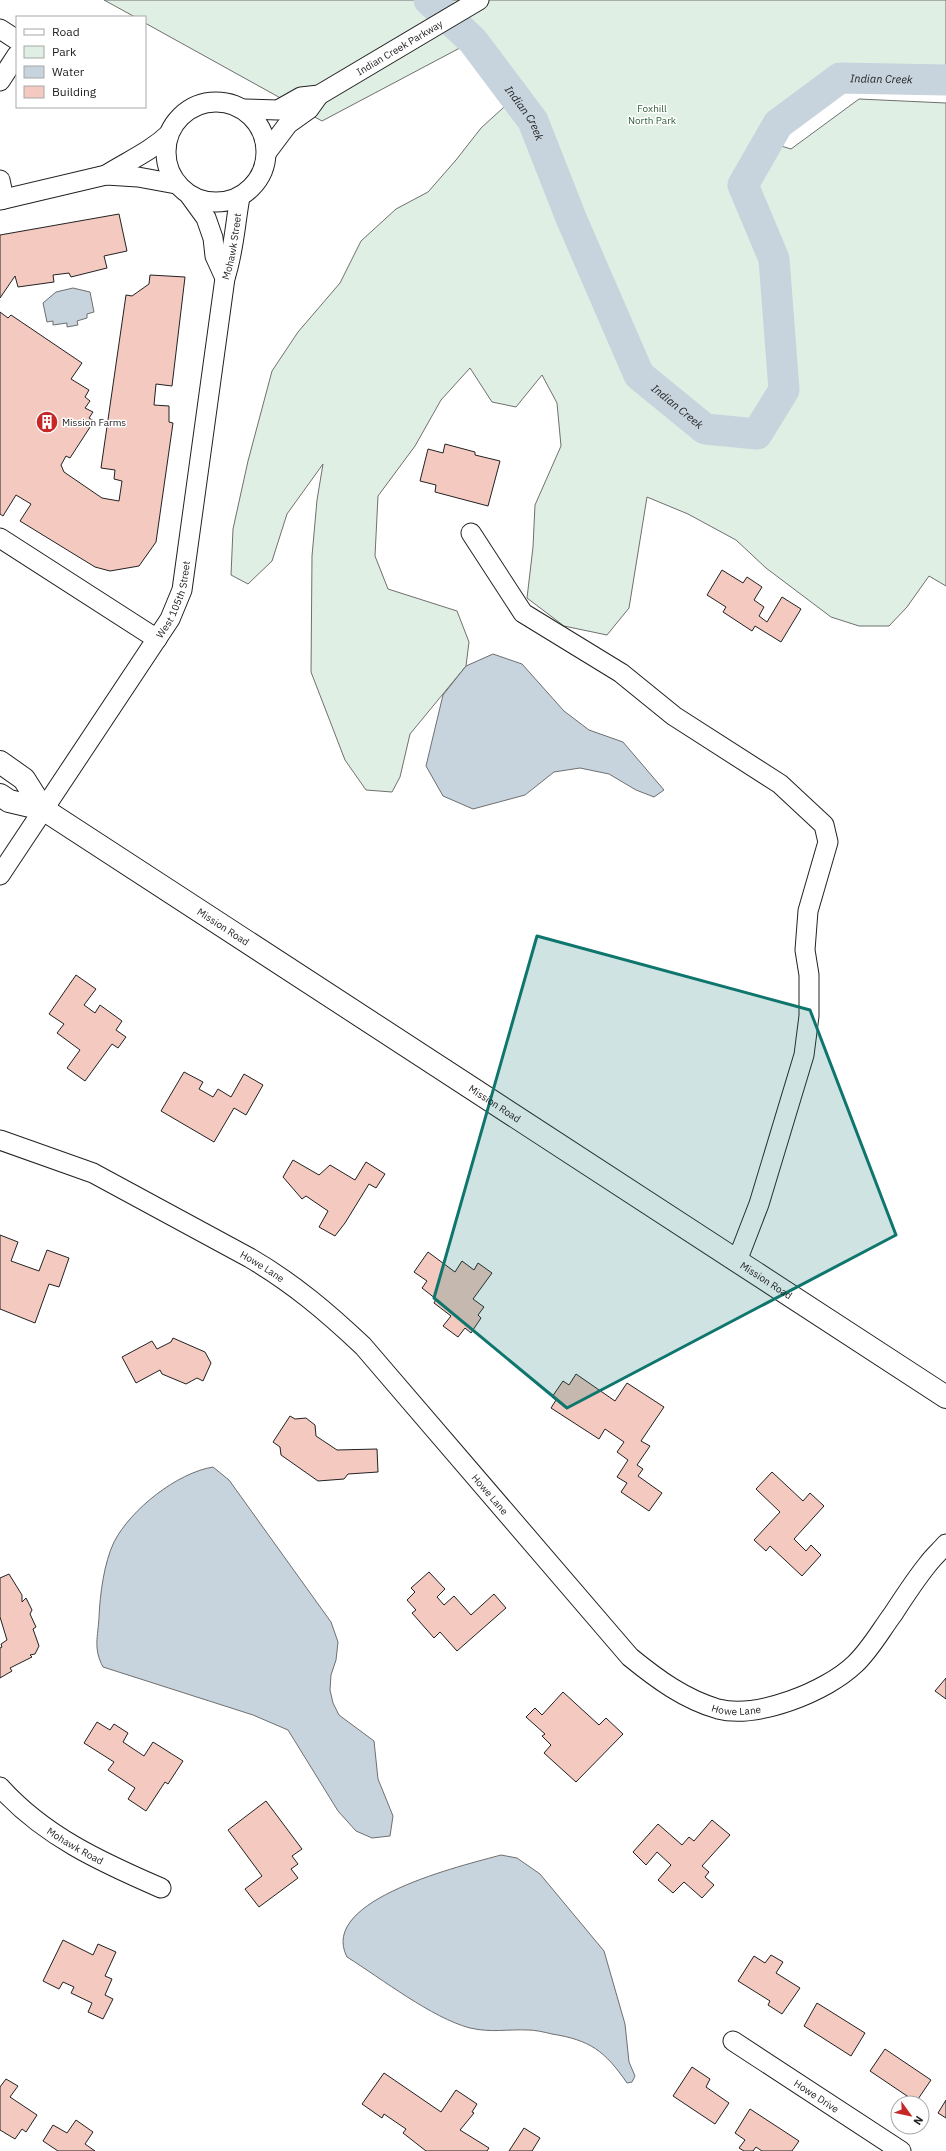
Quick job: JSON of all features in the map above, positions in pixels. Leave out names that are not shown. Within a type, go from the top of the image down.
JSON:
[{"type":"main road","name":"Mission Road","points":[[0,762],[24,779],[43,809]]},
{"type":"main road","name":"Mission Road","points":[[0,795],[9,801],[43,809],[946,1397]]},
{"type":"street","name":"Indian Creek Parkway","points":[[267,152],[283,129],[309,109],[319,95],[479,0]]},
{"type":"street","points":[[0,29],[16,39]]},
{"type":"street","points":[[0,80],[16,56]]},
{"type":"street","name":"Indian Creek Parkway","points":[[244,109],[278,110],[301,97],[319,95]]},
{"type":"street","points":[[0,180],[2,200],[106,175],[138,176],[183,190],[206,202],[223,203],[240,197],[254,186],[264,171],[267,152],[265,137],[256,121],[244,109],[227,103],[215,102],[193,107],[179,118],[170,134],[167,157],[168,168],[183,190]]},
{"type":"street","points":[[106,175],[124,163],[142,155],[170,134]]},
{"type":"street","name":"Mohawk Street","points":[[183,190],[206,218],[212,238],[215,256],[225,278]]},
{"type":"street","name":"Mohawk Street","points":[[225,278],[232,255],[234,224],[240,197]]},
{"type":"street","name":"West 105th Street","points":[[0,875],[170,619],[182,590],[225,278]]},
{"type":"street","points":[[471,533],[523,613],[621,673],[674,716],[780,784],[824,825],[828,842],[808,911],[805,950],[809,975],[809,1016],[804,1055],[759,1204],[737,1261]]},
{"type":"street","points":[[0,538],[157,639]]},
{"type":"street","name":"Howe Lane","points":[[0,1140],[93,1174],[275,1272],[321,1306],[363,1346],[630,1657],[662,1683],[694,1700],[719,1709],[751,1709],[782,1704],[800,1698],[828,1684],[855,1664],[866,1651],[927,1565],[946,1544]]},
{"type":"street","name":"Mohawk Road","points":[[0,1787],[25,1812],[70,1845],[97,1860],[160,1888]]},
{"type":"street","name":"Howe Drive","points":[[733,2041],[901,2151]]},
{"type":"highlighted area","points":[[537,936],[810,1010],[896,1235],[567,1408],[434,1298]]},
{"type":"green space","name":"Foxhill North Park","points":[[104,0],[946,0],[946,80],[840,78],[779,124],[768,142],[791,149],[859,99],[946,103],[946,586],[929,576],[907,607],[889,626],[859,626],[831,617],[766,568],[736,540],[688,514],[647,497],[629,608],[607,635],[564,626],[527,598],[533,547],[535,505],[561,446],[557,403],[542,375],[516,407],[492,402],[470,368],[441,400],[415,446],[378,496],[375,556],[388,589],[457,611],[469,642],[466,666],[410,734],[400,777],[392,792],[366,790],[345,760],[311,672],[312,556],[317,500],[323,464],[287,514],[272,561],[248,584],[231,575],[233,529],[248,461],[272,371],[298,332],[340,283],[361,241],[396,209],[428,192],[481,128],[515,97],[473,41],[322,121],[146,24],[146,16],[133,16]]},
{"type":"water","points":[[73,288],[90,292],[94,312],[87,314],[87,318],[77,321],[78,325],[67,327],[67,323],[53,325],[53,321],[47,322],[43,303],[56,292]]},
{"type":"water","points":[[493,654],[522,664],[564,711],[589,730],[623,742],[664,790],[654,797],[636,790],[609,774],[580,768],[554,772],[525,795],[473,809],[443,796],[426,766],[443,695],[466,666]]},
{"type":"water","points":[[213,1467],[229,1480],[331,1622],[338,1642],[336,1660],[331,1675],[330,1690],[333,1703],[339,1715],[374,1741],[378,1779],[393,1816],[390,1836],[372,1838],[356,1831],[338,1811],[288,1730],[253,1715],[103,1667],[98,1654],[97,1637],[105,1569],[114,1542],[132,1517],[156,1494],[185,1477]]},
{"type":"water","points":[[501,1855],[517,1858],[540,1874],[604,1951],[625,2024],[629,2062],[635,2076],[632,2082],[627,2083],[604,2055],[587,2044],[577,2040],[531,2030],[485,2030],[470,2028],[455,2023],[407,1997],[347,1957],[344,1936],[353,1918],[373,1902],[399,1888],[429,1876]]},
{"type":"building","points":[[119,214],[127,251],[104,256],[107,268],[71,277],[69,273],[53,275],[54,282],[18,287],[15,276],[0,298],[0,235]]},
{"type":"building","name":"Mission Farms","points":[[150,275],[185,277],[172,386],[156,384],[154,405],[169,406],[169,422],[173,423],[156,542],[139,566],[110,571],[95,567],[20,521],[31,504],[16,495],[3,516],[0,514],[0,312],[8,318],[11,315],[82,363],[71,379],[89,390],[85,397],[90,401],[85,408],[93,412],[89,418],[94,421],[70,458],[66,456],[61,465],[64,472],[102,498],[119,501],[122,481],[114,479],[115,470],[101,468],[126,295],[132,296],[149,284]]},
{"type":"building","points":[[445,444],[475,452],[475,455],[500,461],[488,506],[435,492],[436,485],[420,481],[428,449],[443,453]]},
{"type":"building","points":[[722,570],[743,583],[747,577],[762,587],[754,600],[764,607],[759,616],[767,622],[782,597],[801,609],[781,642],[755,626],[752,631],[723,612],[726,607],[707,595]]},
{"type":"building","points":[[76,975],[96,989],[84,1005],[95,1013],[100,1005],[122,1021],[116,1030],[126,1037],[118,1048],[112,1044],[85,1081],[67,1068],[80,1050],[57,1033],[64,1024],[49,1014]]},
{"type":"building","points":[[184,1072],[203,1082],[199,1089],[213,1097],[218,1089],[231,1097],[244,1074],[263,1085],[246,1115],[234,1108],[214,1142],[161,1111]]},
{"type":"building","points":[[293,1160],[319,1175],[330,1165],[355,1180],[366,1162],[385,1174],[376,1188],[369,1184],[345,1223],[335,1236],[319,1227],[328,1211],[306,1196],[302,1199],[283,1177]]},
{"type":"building","points":[[0,1235],[18,1242],[11,1261],[39,1271],[47,1250],[69,1258],[59,1287],[49,1284],[35,1323],[0,1309]]},
{"type":"building","points":[[428,1252],[455,1272],[462,1261],[474,1270],[478,1263],[492,1273],[473,1299],[484,1307],[478,1315],[481,1318],[471,1333],[465,1328],[458,1337],[443,1326],[451,1316],[434,1303],[436,1299],[422,1288],[427,1281],[414,1272]]},
{"type":"building","points":[[173,1338],[205,1352],[211,1363],[203,1381],[197,1378],[186,1384],[162,1374],[160,1370],[136,1383],[122,1357],[152,1341],[157,1349],[171,1342]]},
{"type":"building","points":[[576,1374],[615,1401],[627,1383],[664,1407],[641,1441],[650,1446],[637,1465],[643,1469],[638,1476],[662,1493],[649,1511],[621,1492],[627,1483],[617,1477],[628,1460],[617,1452],[624,1442],[605,1429],[599,1439],[551,1408],[556,1400],[552,1397],[563,1381],[569,1385]]},
{"type":"building","points":[[290,1416],[295,1419],[306,1418],[315,1425],[316,1436],[337,1450],[377,1449],[378,1472],[348,1474],[344,1479],[318,1481],[281,1455],[280,1447],[273,1442]]},
{"type":"building","points":[[772,1472],[803,1501],[810,1493],[824,1506],[794,1539],[806,1551],[811,1545],[821,1555],[802,1576],[770,1546],[766,1551],[754,1540],[780,1512],[756,1489]]},
{"type":"building","points":[[429,1572],[445,1589],[437,1597],[444,1605],[454,1596],[471,1615],[494,1594],[506,1608],[457,1651],[440,1632],[434,1638],[412,1613],[416,1610],[407,1600],[415,1592],[411,1588]]},
{"type":"building","points":[[9,1574],[22,1595],[22,1602],[26,1598],[32,1610],[30,1614],[36,1627],[33,1629],[39,1646],[35,1654],[30,1655],[32,1657],[10,1668],[12,1671],[0,1678],[0,1648],[2,1647],[1,1644],[7,1640],[0,1617],[0,1578]]},
{"type":"building","points":[[946,1678],[946,1699],[935,1691]]},
{"type":"building","points":[[563,1692],[599,1725],[606,1718],[623,1734],[576,1782],[544,1753],[551,1745],[542,1736],[545,1734],[526,1717],[535,1708],[542,1715]]},
{"type":"building","points":[[97,1722],[110,1730],[114,1724],[128,1733],[123,1742],[144,1756],[153,1742],[183,1761],[168,1784],[165,1782],[146,1811],[128,1799],[135,1788],[108,1770],[114,1762],[84,1743]]},
{"type":"building","points":[[266,1801],[302,1849],[292,1856],[298,1864],[291,1869],[298,1878],[259,1907],[245,1889],[262,1876],[228,1830]]},
{"type":"building","points":[[712,1820],[730,1835],[702,1866],[709,1872],[705,1877],[714,1885],[702,1898],[684,1882],[673,1893],[658,1880],[671,1865],[657,1852],[646,1865],[633,1852],[658,1824],[682,1845],[689,1837],[694,1841]]},
{"type":"building","points":[[63,1940],[93,1955],[98,1944],[116,1952],[105,1976],[112,1979],[105,1995],[113,1999],[103,2019],[88,2012],[92,2003],[71,1993],[74,1987],[63,1982],[59,1989],[43,1981]]},
{"type":"building","points":[[771,1955],[783,1962],[776,1973],[800,1988],[782,2014],[768,2005],[770,2001],[738,1981],[754,1956],[765,1963]]},
{"type":"building","points":[[817,2003],[865,2033],[851,2056],[804,2026]]},
{"type":"building","points":[[885,2049],[931,2080],[921,2095],[906,2095],[870,2071]]},
{"type":"building","points":[[692,2067],[710,2079],[706,2087],[729,2103],[715,2124],[673,2096]]},
{"type":"building","points":[[384,2073],[441,2112],[456,2090],[477,2104],[472,2112],[474,2113],[460,2130],[489,2148],[487,2151],[426,2151],[403,2133],[406,2129],[384,2114],[382,2118],[362,2104]]},
{"type":"building","points":[[6,2079],[18,2086],[10,2097],[37,2115],[26,2132],[22,2129],[15,2139],[0,2130],[0,2087]]},
{"type":"building","points":[[946,2100],[946,2118],[938,2113]]},
{"type":"building","points":[[750,2109],[799,2141],[792,2151],[762,2151],[756,2147],[753,2151],[744,2151],[739,2148],[745,2140],[735,2133]]},
{"type":"building","points":[[76,2120],[93,2132],[85,2144],[95,2151],[58,2151],[43,2141],[53,2125],[67,2133]]},
{"type":"building","points":[[524,2128],[540,2138],[532,2151],[509,2151]]},
{"type":"waterway","name":"Indian Creek","points":[[429,0],[473,41],[533,121],[571,218],[639,375],[705,429],[757,434],[784,390],[774,259],[743,185],[778,124],[840,78],[946,80]]},
{"type":"place","name":"Mission Farms","points":[[47,422]]}]
